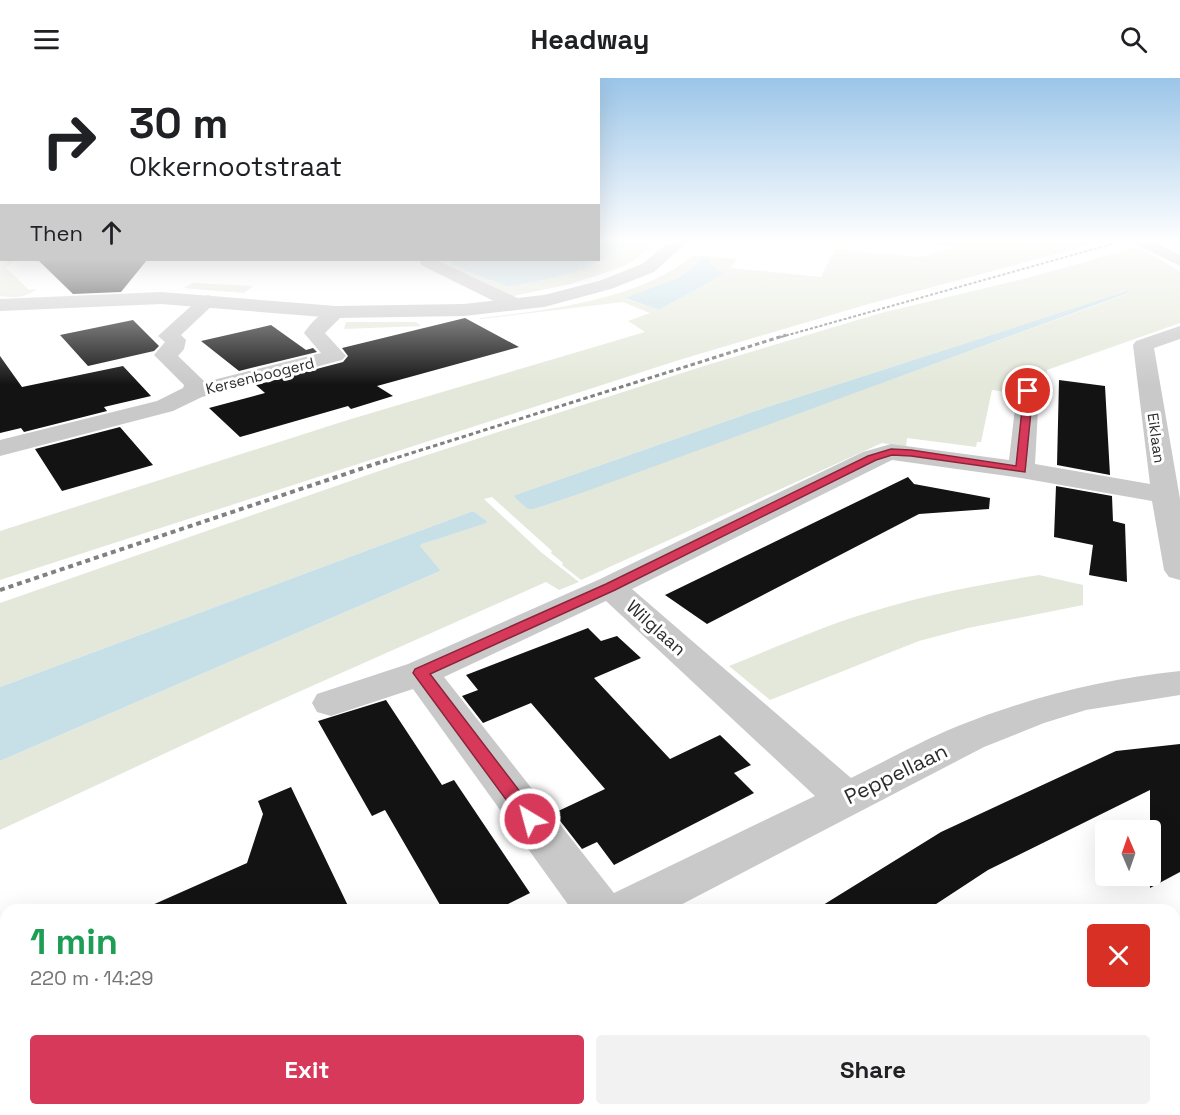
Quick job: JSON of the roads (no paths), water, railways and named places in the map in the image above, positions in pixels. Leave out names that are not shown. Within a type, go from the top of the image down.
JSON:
[{"type":"street","points":[[483,288],[517,305]]},
{"type":"street","points":[[0,305],[149,298],[336,312],[432,312],[517,305],[592,288]]},
{"type":"street","name":"Kersenboogerd","points":[[194,392],[195,384],[165,355],[174,349],[176,340],[168,336],[208,301]]},
{"type":"street","name":"Kersenboogerd","points":[[0,448],[165,406],[194,392],[335,356],[314,333],[336,312]]},
{"type":"street","name":"Eiklaan","points":[[1180,332],[1143,345],[1165,495],[1180,570]]},
{"type":"street","points":[[1021,470],[1028,391]]},
{"type":"street","name":"Wilglaan","points":[[845,798],[610,587],[872,458],[891,452],[1021,470],[1165,495]]},
{"type":"street","points":[[330,703],[421,673],[610,587]]},
{"type":"street","points":[[421,673],[594,904]]},
{"type":"street","name":"Peppellaan","points":[[639,904],[970,737],[1030,714],[1082,698],[1180,683]]},
{"type":"water","points":[[650,288],[698,288],[659,310],[625,298]]},
{"type":"water","points":[[1127,291],[1131,292],[534,509],[528,509],[514,497],[758,410]]},
{"type":"water","points":[[473,511],[487,521],[486,523],[420,546],[440,570],[438,572],[0,761],[0,687]]},
{"type":"railway","points":[[781,337],[954,288]]},
{"type":"railway","points":[[383,462],[786,335]]},
{"type":"railway","points":[[0,590],[387,460]]}]
